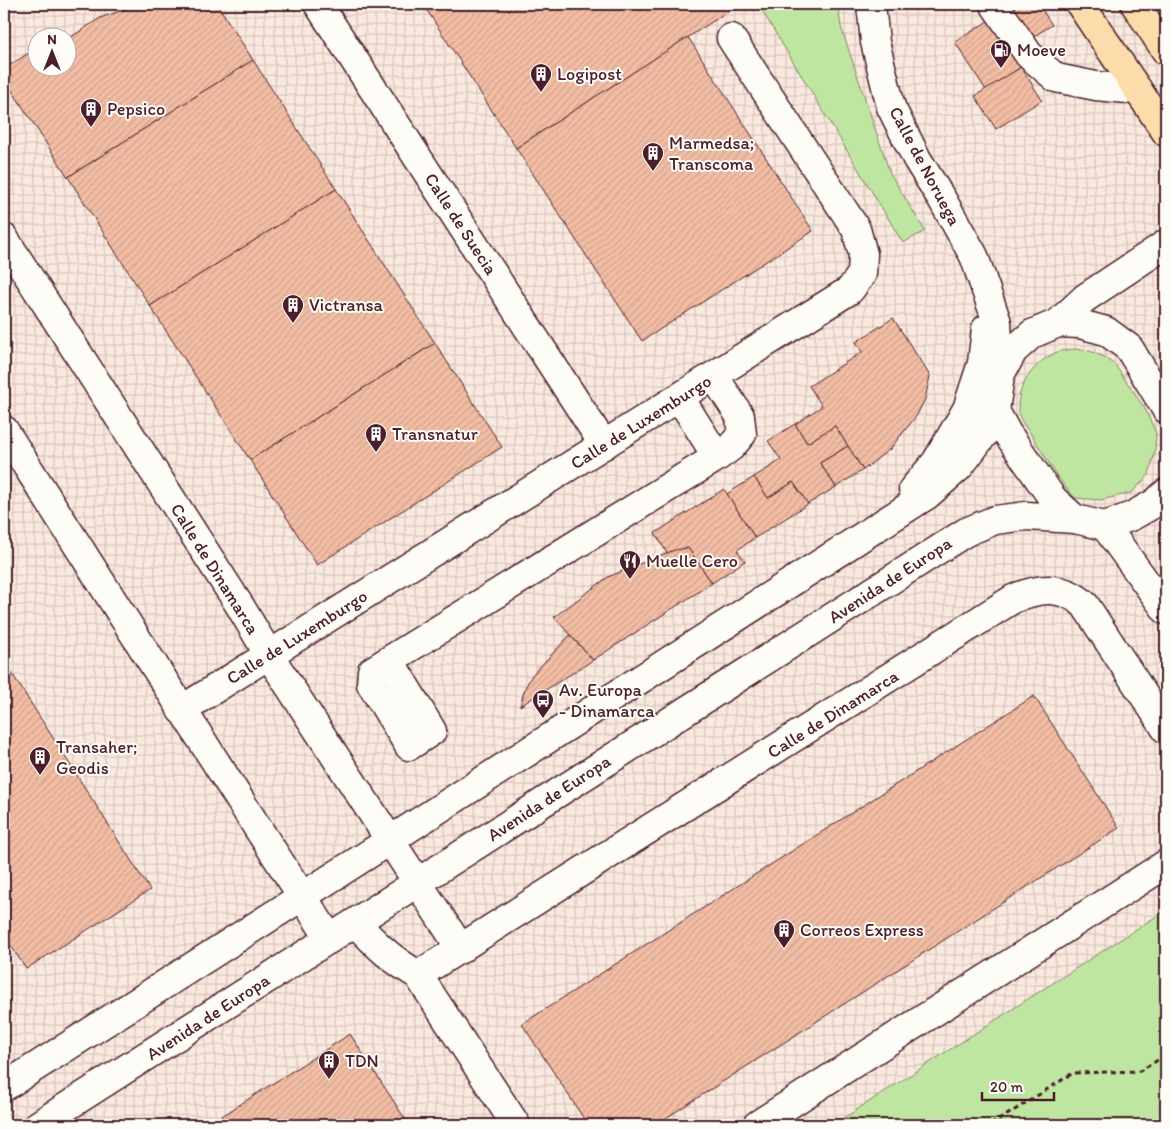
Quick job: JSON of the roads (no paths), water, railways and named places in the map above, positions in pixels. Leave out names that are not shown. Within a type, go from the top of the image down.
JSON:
[{"type":"main road","points":[[1080,4],[1166,132]]},
{"type":"main road","points":[[1134,4],[1166,51]]},
{"type":"street","name":"Calle de Suecia","points":[[318,4],[604,445]]},
{"type":"street","name":"Calle de Noruega","points":[[871,4],[875,42],[891,107],[917,159],[943,200],[974,256],[997,322],[1000,376]]},
{"type":"street","points":[[994,4],[1029,55],[1056,78],[1096,86],[1138,90]]},
{"type":"street","name":"Calle de Luxemburgo","points":[[182,710],[850,290],[862,274],[863,254],[856,229],[731,38]]},
{"type":"street","name":"Calle de Dinamarca","points":[[4,238],[240,606],[269,655],[461,949]]},
{"type":"street","points":[[4,1086],[927,495],[959,467],[988,430],[995,411],[1000,376],[1013,351],[1032,334],[1058,323],[1085,298],[1166,244]]},
{"type":"street","name":"Calle de Noruega","points":[[857,541],[906,498],[936,462],[967,409],[982,363],[987,328],[987,294]]},
{"type":"street","points":[[1058,323],[1080,324],[1106,331],[1129,348],[1166,409]]},
{"type":"street","points":[[390,660],[731,447],[742,434],[740,416],[714,376]]},
{"type":"street","points":[[680,398],[717,457]]},
{"type":"street","points":[[995,411],[1007,432],[1053,499],[1075,519]]},
{"type":"street","points":[[4,430],[330,939]]},
{"type":"street","points":[[1166,493],[1155,503],[1132,516],[1105,526],[1166,610]]},
{"type":"street","name":"Avenida de Europa","points":[[38,1125],[966,532],[995,520],[1026,516],[1075,519],[1105,526]]},
{"type":"street","name":"Calle de Dinamarca","points":[[418,975],[1014,599],[1034,591],[1045,589],[1063,591],[1072,594],[1085,605],[1166,729]]},
{"type":"street","points":[[757,1125],[1166,864]]},
{"type":"street","points":[[356,922],[380,949],[418,975],[516,1125]]},
{"type":"place","name":"Moeve","points":[[1001,69]]},
{"type":"place","name":"Logipost","points":[[541,93]]},
{"type":"place","name":"Pepsico","points":[[91,128]]},
{"type":"place","name":"Marmedsa; Transcoma","points":[[653,172]]},
{"type":"place","name":"Victransa","points":[[293,324]]},
{"type":"place","name":"Transnatur","points":[[376,453]]},
{"type":"place","name":"Muelle Cero","points":[[630,580]]},
{"type":"place","name":"Av. Europa - Dinamarca","points":[[543,719]]},
{"type":"place","name":"Transaher; Geodis","points":[[40,776]]},
{"type":"place","name":"Correos Express","points":[[784,949]]},
{"type":"place","name":"TDN","points":[[329,1080]]}]
